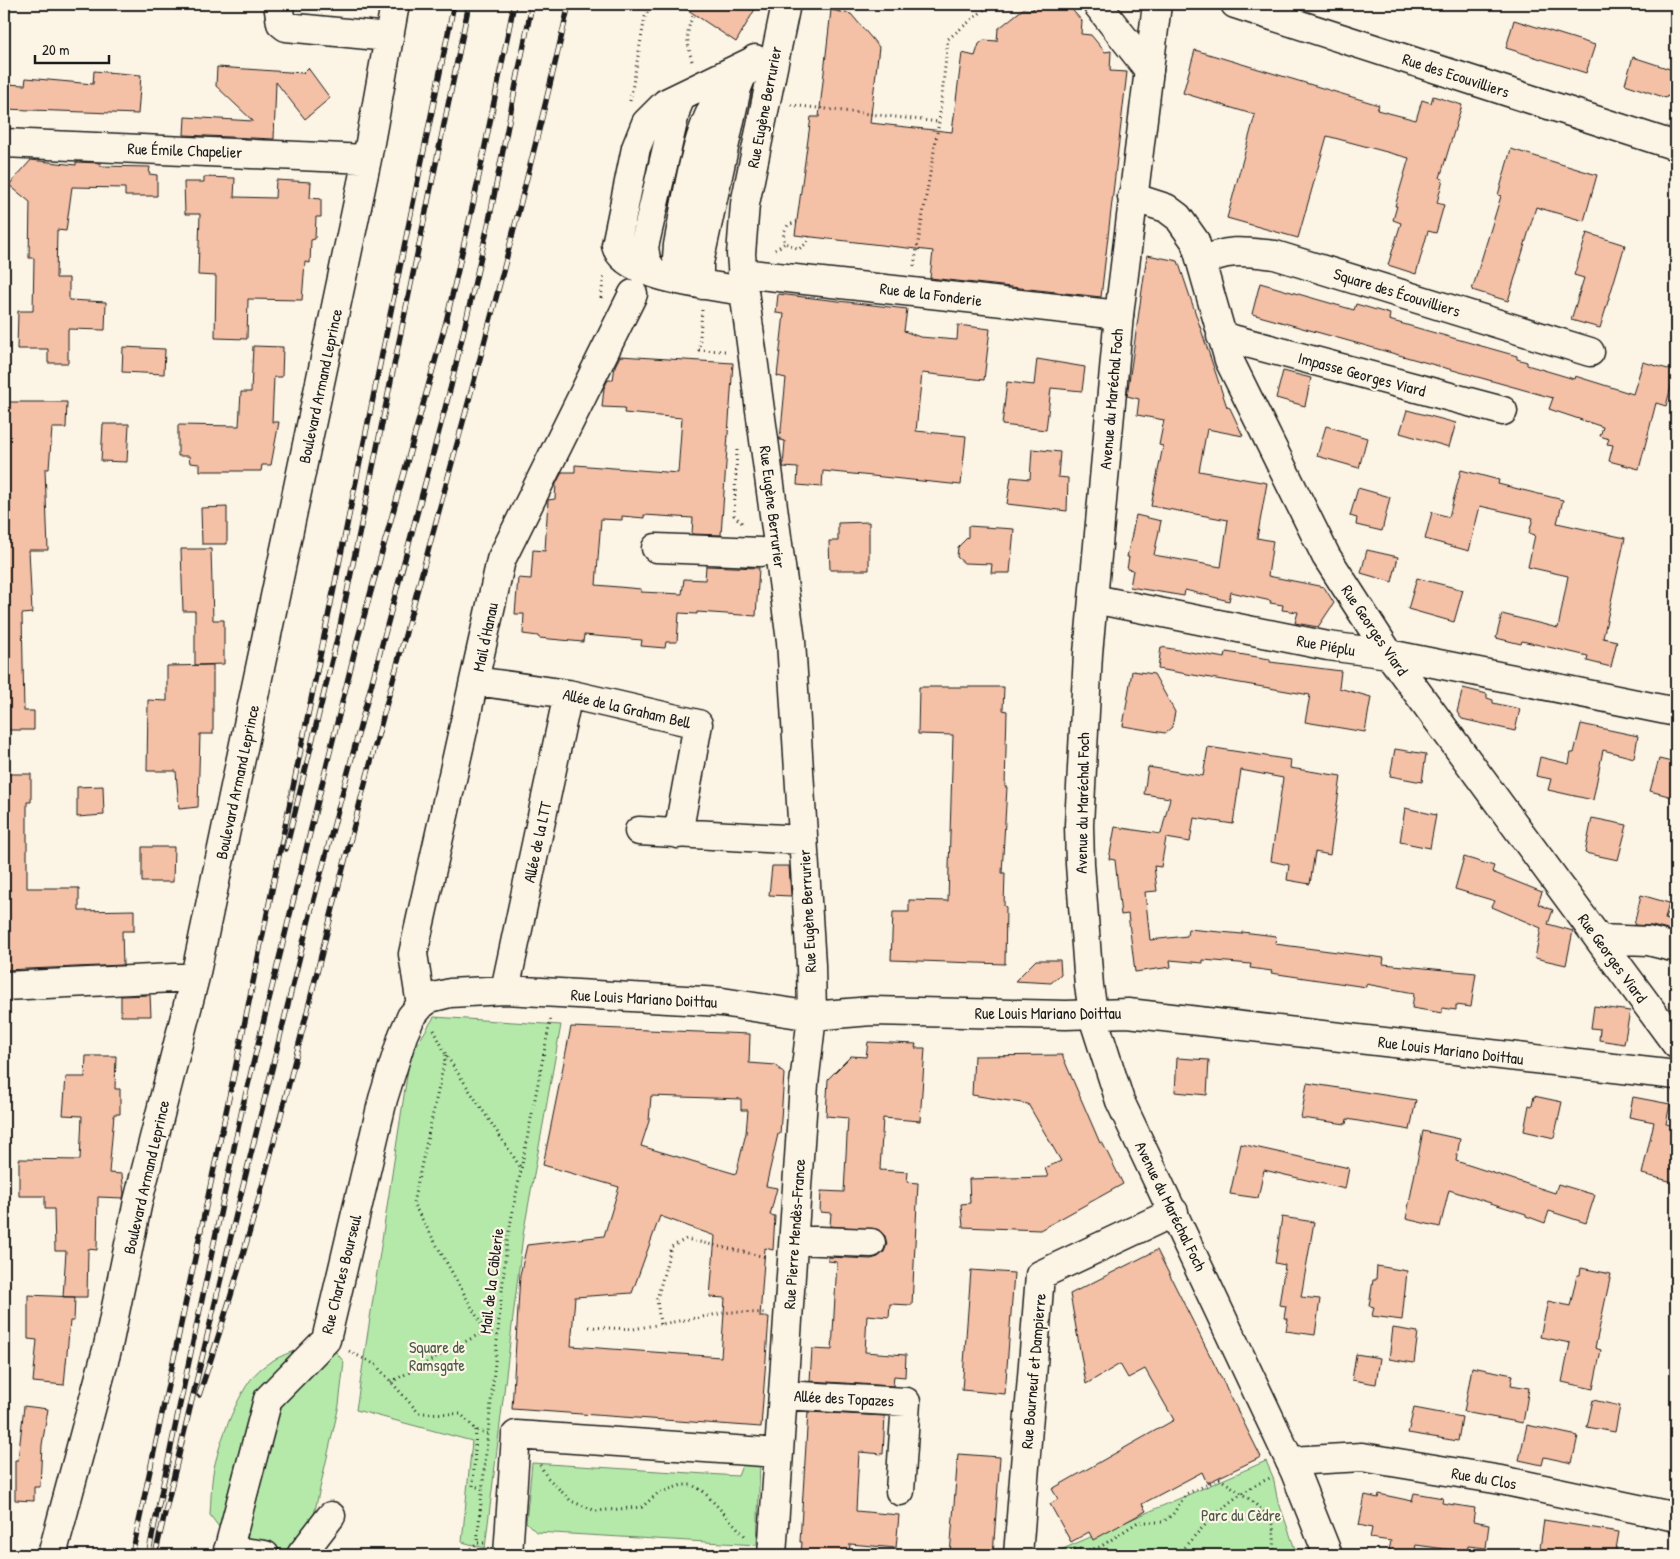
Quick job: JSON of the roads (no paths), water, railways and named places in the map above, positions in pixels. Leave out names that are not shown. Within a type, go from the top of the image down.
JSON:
[{"type":"street","points":[[278,4],[281,23],[286,27],[388,37]]},
{"type":"street","name":"Boulevard Armand Leprince","points":[[52,1555],[108,1346],[138,1201],[195,977],[367,159],[395,4]]},
{"type":"street","name":"Rue Eugène Berrurier","points":[[786,4],[741,230],[743,282],[791,641],[812,1016]]},
{"type":"street","points":[[1097,4],[1149,70]]},
{"type":"street","name":"Avenue du Maréchal Foch","points":[[1157,4],[1119,316],[1088,654],[1079,825],[1080,864],[1093,1015],[1120,1101],[1293,1466],[1328,1555]]},
{"type":"street","name":"Rue des Ecouvilliers","points":[[1235,4],[1676,146]]},
{"type":"street","points":[[696,290],[699,263],[737,88],[741,78],[753,61],[779,35]]},
{"type":"street","name":"Rue de la Fonderie","points":[[753,61],[661,106],[646,123],[636,148],[616,245],[618,252],[630,265],[696,290],[743,282],[909,291],[1119,316]]},
{"type":"street","name":"Rue Émile Chapelier","points":[[4,143],[367,159]]},
{"type":"street","name":"Rue Georges Viard","points":[[1132,197],[1166,208],[1178,217],[1195,241],[1229,360],[1326,556],[1389,654],[1676,1044]]},
{"type":"street","name":"Square des Écouvilliers","points":[[1202,262],[1217,254],[1239,252],[1274,255],[1590,352]]},
{"type":"street","name":"Mail d'Hanau","points":[[421,1005],[414,954],[501,560],[633,294]]},
{"type":"street","name":"Impasse Georges Viard","points":[[1221,336],[1503,411]]},
{"type":"street","points":[[656,548],[760,552]]},
{"type":"street","name":"Rue Piéplu","points":[[1094,599],[1328,646],[1389,654],[1676,712]]},
{"type":"street","name":"Allée de la Graham Bell","points":[[475,681],[568,694],[698,724],[678,834]]},
{"type":"street","name":"Allée de la LTT","points":[[506,990],[568,694]]},
{"type":"street","points":[[639,832],[803,840]]},
{"type":"street","points":[[1599,939],[1648,941],[1676,948]]},
{"type":"street","points":[[4,986],[195,977]]},
{"type":"street","name":"Rue Louis Mariano Doittau","points":[[421,1005],[430,998],[450,993],[506,990],[722,1002],[812,1016],[871,1011],[1093,1015],[1128,1013],[1676,1075]]},
{"type":"street","name":"Rue Charles Bourseul","points":[[227,1553],[268,1398],[326,1340],[383,1099],[403,1035],[411,1017],[421,1005]]},
{"type":"street","name":"Rue Pierre Mendès-France","points":[[761,1548],[779,1453],[804,1084],[812,1016]]},
{"type":"street","name":"Rue Bourneuf et Dampierre","points":[[1018,1555],[1040,1276],[1174,1212]]},
{"type":"street","points":[[794,1252],[871,1243]]},
{"type":"street","name":"Allée des Topazes","points":[[783,1395],[906,1402],[900,1492]]},
{"type":"street","points":[[510,1550],[516,1435],[779,1453]]},
{"type":"street","name":"Rue du Clos","points":[[1293,1466],[1362,1457],[1500,1480],[1676,1517]]},
{"type":"street","points":[[301,1555],[331,1516]]},
{"type":"street","points":[[227,1553],[265,1555]]},
{"type":"railway","points":[[132,1555],[237,1060],[454,4]]},
{"type":"railway","points":[[286,849],[339,631],[469,4]]},
{"type":"railway","points":[[149,1551],[243,1105],[358,638],[446,322],[474,200],[514,4]]},
{"type":"railway","points":[[155,1555],[312,907],[451,386],[489,221],[532,4]]},
{"type":"railway","points":[[199,1395],[223,1321],[266,1172],[362,795],[521,202],[569,4]]},
{"type":"park label","name":"Square de Ramsgate","points":[[437,1356]]},
{"type":"park label","name":"Parc du Cèdre","points":[[1241,1515]]}]
